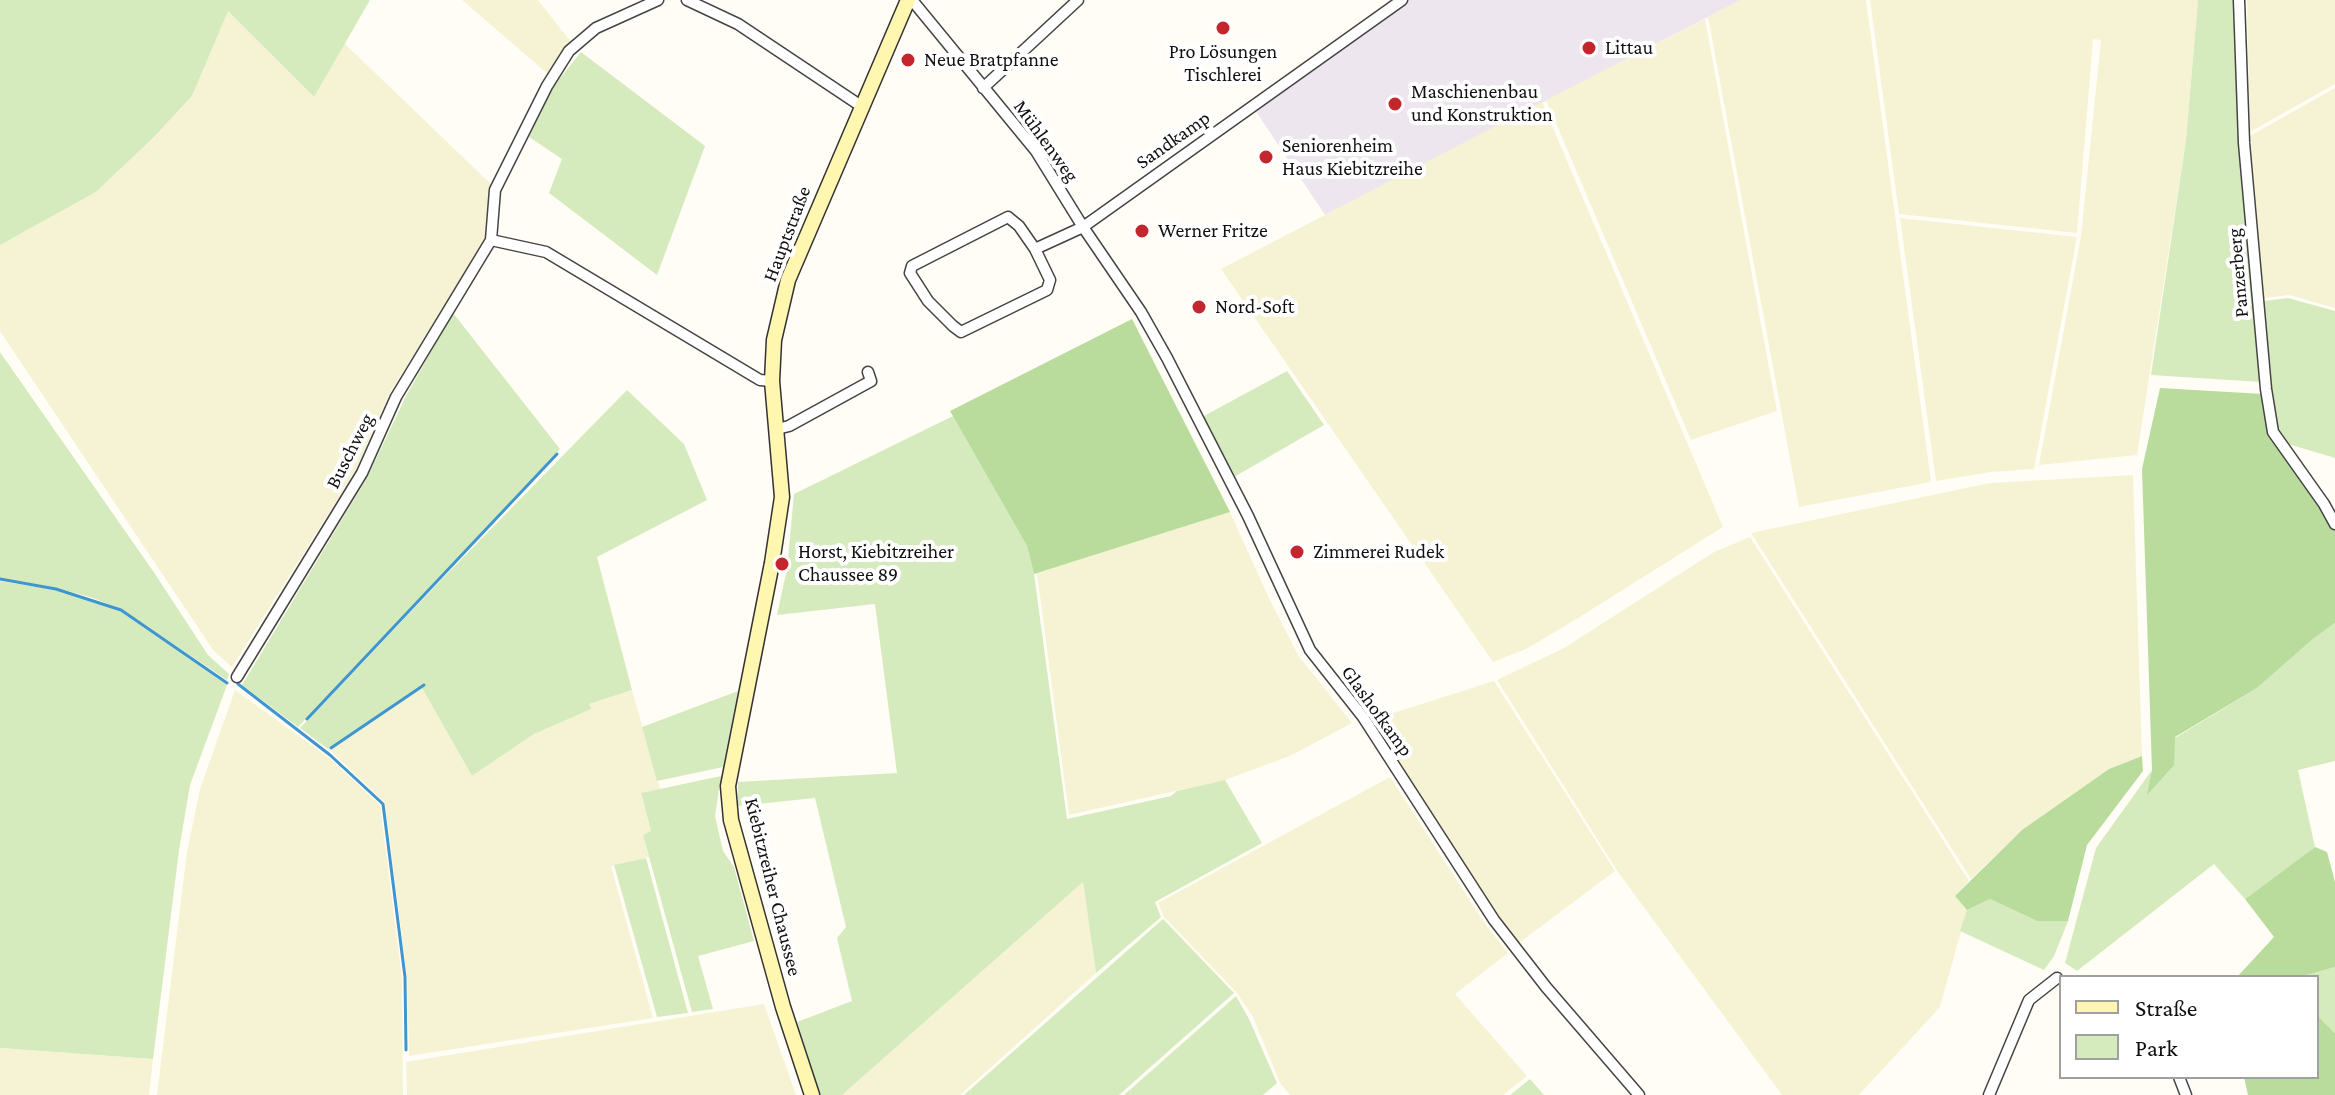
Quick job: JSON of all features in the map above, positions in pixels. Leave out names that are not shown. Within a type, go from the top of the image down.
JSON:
[{"type":"street","name":"Buschweg","points":[[237,677],[362,473],[396,397],[491,240],[495,190],[547,86],[569,51],[596,28],[658,0]]},
{"type":"street","points":[[687,0],[738,24],[861,106]]},
{"type":"street","name":"Hauptstraße","points":[[782,497],[772,381],[774,340],[788,280],[861,106],[910,0]]},
{"type":"street","name":"Mühlenweg","points":[[910,0],[1036,151],[1141,312]]},
{"type":"street","points":[[983,88],[1078,0]]},
{"type":"street","name":"Sandkamp","points":[[1035,249],[1083,227],[1402,0]]},
{"type":"street","name":"Panzerberg","points":[[2239,0],[2244,143],[2266,389],[2273,432],[2335,524]]},
{"type":"street","points":[[1008,217],[1019,226],[1035,249],[1050,280],[1047,290],[961,332],[928,301],[910,273],[912,266],[1008,217]]},
{"type":"street","points":[[491,240],[546,252],[760,380],[772,381]]},
{"type":"street","name":"Glashofkamp","points":[[1141,312],[1248,516],[1310,650],[1363,717],[1494,920],[1546,987],[1639,1095]]},
{"type":"street","points":[[777,429],[789,426],[871,381],[868,372]]},
{"type":"street","name":"Kiebitzreiher Chaussee","points":[[782,497],[728,786],[731,820],[783,1007],[812,1095]]},
{"type":"street","points":[[1989,1095],[2029,1000],[2057,978]]},
{"type":"shaded area","points":[[462,0],[538,0],[571,42],[549,75]]},
{"type":"shaded area","points":[[1396,0],[1741,0],[1325,215],[1251,104]]},
{"type":"shaded area","points":[[1741,0],[1866,0],[1931,482],[1799,507],[1708,17]]},
{"type":"shaded area","points":[[1870,0],[2198,0],[2186,140],[2137,455],[2039,465],[2081,236],[2101,40],[2093,39],[2077,233],[1899,214]]},
{"type":"shaded area","points":[[2247,0],[2335,0],[2335,84],[2250,132]]},
{"type":"shaded area","points":[[228,10],[314,97],[344,43],[493,186],[485,241],[389,394],[356,470],[232,667],[213,650],[0,331],[0,245],[96,192],[153,138],[192,96]]},
{"type":"shaded area","points":[[1705,19],[1777,411],[1691,440],[1546,100]]},
{"type":"shaded area","points":[[2335,88],[2335,308],[2289,295],[2264,298],[2250,136]]},
{"type":"shaded area","points":[[1542,102],[1723,527],[1526,649],[1493,662],[1221,269]]},
{"type":"shaded area","points":[[1900,218],[2077,237],[2034,469],[1936,481]]},
{"type":"shaded area","points":[[2133,475],[2142,756],[2109,769],[2022,830],[1971,879],[1751,533],[1990,483]]},
{"type":"shaded area","points":[[1230,512],[1298,655],[1352,723],[1292,755],[1225,780],[1069,815],[1037,573]]},
{"type":"shaded area","points":[[1750,537],[1969,881],[1955,896],[1967,910],[1940,1007],[1859,1095],[1782,1095],[1618,872],[1497,680],[1564,648],[1714,552]]},
{"type":"shaded area","points":[[1494,681],[1615,871],[1519,943],[1499,918],[1379,730],[1387,715]]},
{"type":"shaded area","points":[[422,688],[472,776],[534,734],[590,709],[589,704],[632,690],[660,789],[641,794],[651,832],[643,835],[649,857],[611,866],[653,1018],[409,1056],[407,976],[385,803],[330,750]]},
{"type":"shaded area","points":[[235,690],[329,758],[380,805],[402,978],[403,1095],[157,1095],[187,852],[200,789]]},
{"type":"shaded area","points":[[1390,777],[1485,924],[1508,953],[1455,994],[1527,1076],[1503,1095],[1290,1095],[1280,1083],[1253,1017],[1237,993],[1164,917],[1158,903]]},
{"type":"shaded area","points":[[1083,882],[1096,973],[960,1095],[842,1095]]},
{"type":"shaded area","points":[[764,1004],[796,1095],[407,1095],[406,1062]]},
{"type":"shaded area","points":[[0,1048],[153,1059],[149,1095],[0,1095]]},
{"type":"green space","points":[[0,0],[370,0],[314,97],[228,11],[192,96],[153,138],[96,192],[0,245]]},
{"type":"green space","points":[[2198,0],[2236,0],[2261,382],[2151,375],[2186,140]]},
{"type":"green space","points":[[581,52],[705,146],[657,275],[549,193],[562,159],[529,137],[552,88]]},
{"type":"green space","points":[[2288,298],[2335,311],[2335,458],[2288,444],[2277,429],[2264,301]]},
{"type":"green space","points":[[453,313],[560,449],[298,727],[242,685],[367,478],[406,396]]},
{"type":"green space","points":[[1132,319],[1230,512],[1034,574],[1027,546],[950,411]]},
{"type":"green space","points":[[0,352],[208,655],[229,674],[227,680],[121,609],[57,588],[0,578]]},
{"type":"green space","points":[[1287,371],[1324,425],[1234,477],[1202,417]]},
{"type":"green space","points":[[2160,388],[2263,394],[2270,432],[2321,503],[2335,530],[2335,623],[2257,688],[2175,737],[2174,765],[2147,795],[2152,770],[2142,469]]},
{"type":"green space","points":[[627,390],[684,444],[707,500],[597,557],[632,690],[589,704],[591,709],[534,734],[472,776],[422,688],[425,684],[328,749],[300,728],[442,579]]},
{"type":"green space","points":[[953,416],[1027,546],[1034,574],[1067,819],[1171,796],[1177,791],[1225,780],[1262,843],[1155,902],[1161,917],[1096,973],[1083,882],[842,1095],[820,1095],[797,1022],[852,1001],[837,938],[846,927],[815,798],[738,806],[738,782],[897,773],[875,604],[777,615],[787,569],[794,494]]},
{"type":"green space","points":[[0,581],[56,590],[120,611],[227,685],[190,785],[153,1059],[0,1048]]},
{"type":"green space","points":[[2335,623],[2335,761],[2298,770],[2315,847],[2245,899],[2214,864],[2077,971],[2065,963],[2096,848],[2152,770],[2148,793],[2175,738],[2257,688]]},
{"type":"green space","points":[[738,691],[723,767],[657,781],[642,727]]},
{"type":"green space","points":[[2142,756],[2143,771],[2087,845],[2068,921],[2037,921],[1990,899],[1967,910],[1955,896],[2022,830],[2109,769]]},
{"type":"green space","points":[[721,776],[715,816],[723,851],[734,867],[754,941],[698,956],[713,1009],[692,1012],[643,835],[651,831],[641,793]]},
{"type":"green space","points":[[2315,847],[2327,852],[2335,882],[2335,967],[2307,975],[2239,975],[2274,937],[2245,899]]},
{"type":"green space","points":[[646,858],[688,1013],[657,1017],[614,865]]},
{"type":"green space","points":[[1990,899],[2037,921],[2068,921],[2054,956],[2044,970],[1960,931],[1967,910]]},
{"type":"green space","points":[[1163,919],[1234,993],[1119,1095],[964,1095]]},
{"type":"green space","points":[[2335,967],[2335,1033],[2319,1017],[2319,975],[2307,975]]},
{"type":"green space","points":[[1236,996],[1277,1083],[1263,1095],[1124,1095]]},
{"type":"green space","points":[[2319,1017],[2335,1033],[2335,1095],[2248,1095],[2244,1079],[2319,1079]]},
{"type":"green space","points":[[1530,1079],[1544,1095],[1510,1095]]},
{"type":"waterway","points":[[307,719],[557,454]]},
{"type":"waterway","points":[[0,579],[56,589],[121,610],[227,683]]},
{"type":"waterway","points":[[238,684],[330,755],[383,804],[405,977],[406,1050]]},
{"type":"waterway","points":[[331,748],[424,685]]},
{"type":"place","name":"Pro Lösungen Tischlerei","points":[[1223,28]]},
{"type":"place","name":"Littau","points":[[1589,48]]},
{"type":"place","name":"Neue Bratpfanne","points":[[908,60]]},
{"type":"place","name":"Maschienenbau und Konstruktion","points":[[1395,104]]},
{"type":"place","name":"Seniorenheim Haus Kiebitzreihe","points":[[1266,157]]},
{"type":"place","name":"Werner Fritze","points":[[1142,231]]},
{"type":"place","name":"Nord-Soft","points":[[1199,307]]},
{"type":"place","name":"Zimmerei Rudek","points":[[1297,552]]},
{"type":"place","name":"Horst, Kiebitzreiher Chaussee 89","points":[[782,564]]}]
